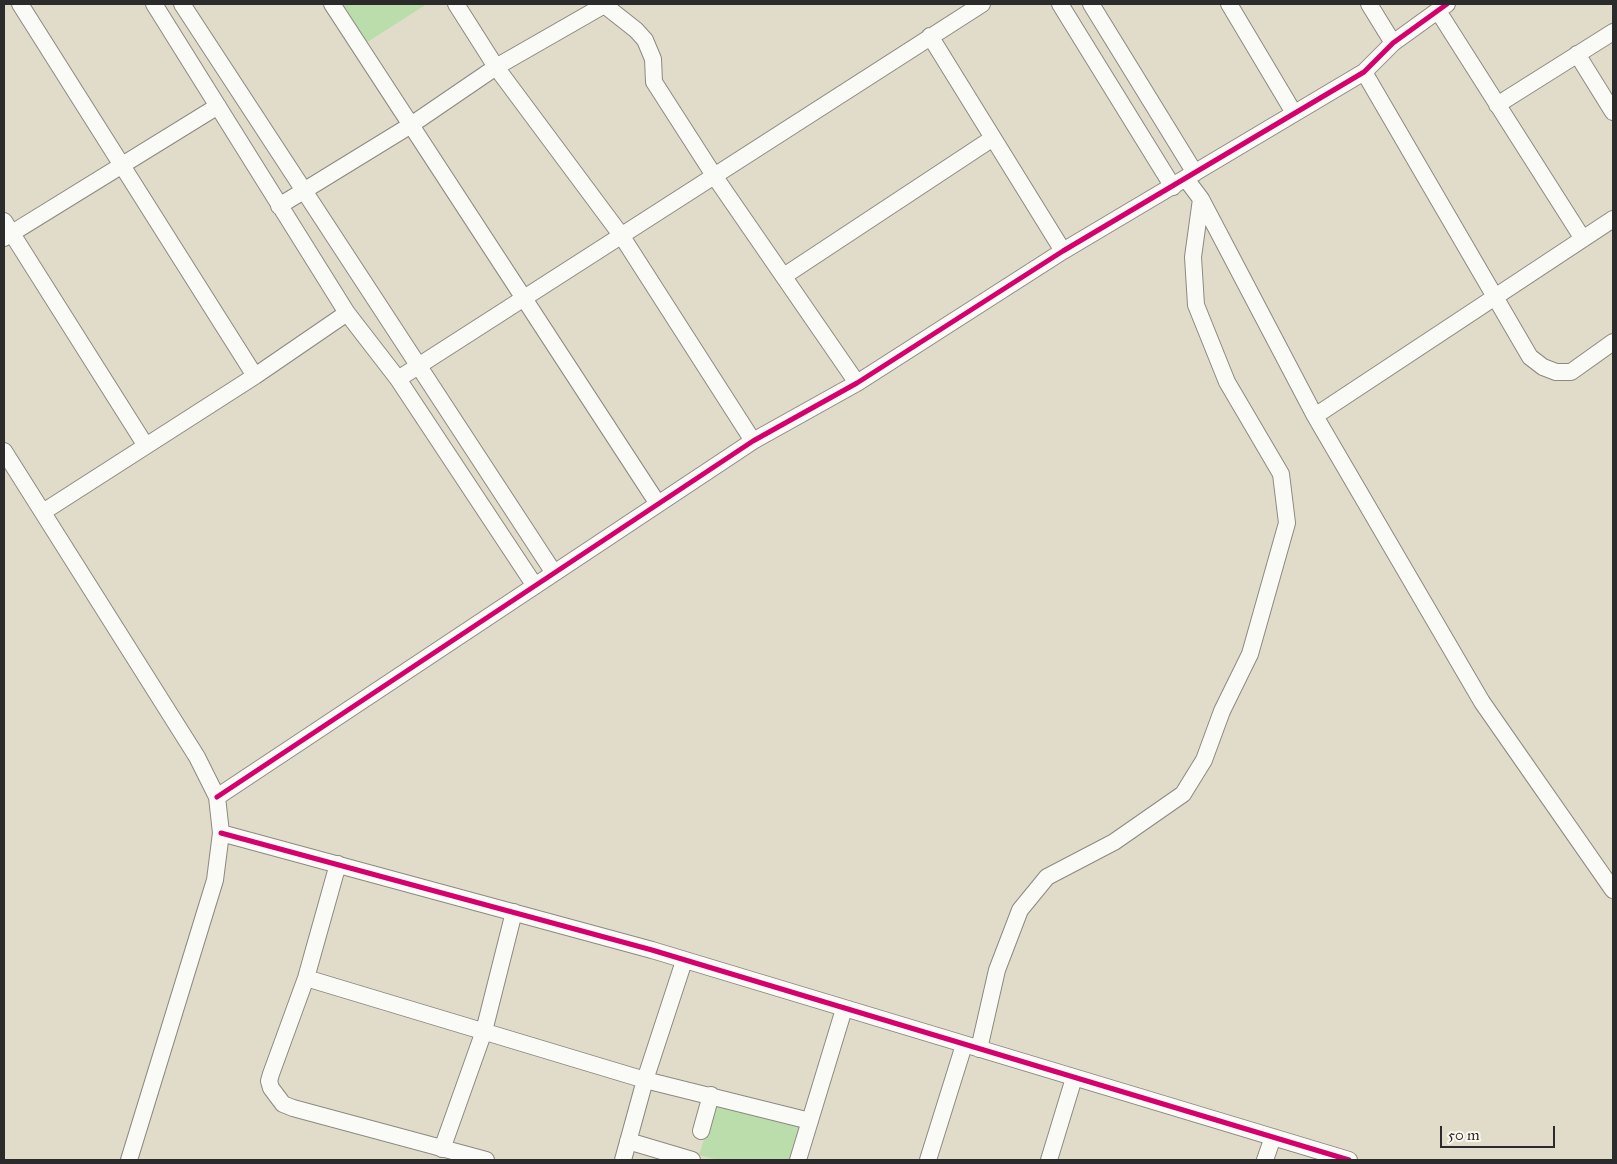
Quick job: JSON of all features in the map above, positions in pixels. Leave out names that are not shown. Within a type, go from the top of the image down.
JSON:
[{"type":"street","points":[[20,4],[255,376]]},
{"type":"street","points":[[173,4],[156,8],[347,313],[398,379],[535,586]]},
{"type":"street","points":[[182,4],[554,573]]},
{"type":"street","points":[[332,4],[658,504]]},
{"type":"street","points":[[456,4],[496,67],[621,235],[753,441]]},
{"type":"street","points":[[279,206],[411,125],[496,67],[604,4],[636,30],[645,40],[652,59],[654,82],[715,176],[857,384]]},
{"type":"street","points":[[398,379],[982,4]]},
{"type":"street","points":[[1060,4],[1185,180],[1201,199],[1315,416],[1482,702],[1613,890]]},
{"type":"street","points":[[1091,4],[1185,180]]},
{"type":"street","points":[[1229,4],[1294,113]]},
{"type":"street","points":[[1369,4],[1393,43]]},
{"type":"street","points":[[218,797],[753,441],[857,384],[1063,251],[1364,72],[1393,43],[1443,7],[1497,105],[1583,239]]},
{"type":"street","points":[[1497,105],[1613,32]]},
{"type":"street","points":[[930,36],[1063,251]]},
{"type":"street","points":[[1577,54],[1613,112]]},
{"type":"street","points":[[1364,72],[1530,358],[1543,367],[1556,372],[1572,372],[1613,342]]},
{"type":"street","points":[[146,446],[6,231],[218,106]]},
{"type":"street","points":[[784,276],[993,138]]},
{"type":"street","points":[[928,1160],[972,1047],[997,970],[1020,910],[1048,877],[1114,842],[1183,794],[1204,760],[1222,711],[1250,654],[1287,523],[1281,474],[1228,382],[1196,305],[1193,257],[1201,199]]},
{"type":"street","points":[[1315,416],[1494,296],[1613,220]]},
{"type":"street","points":[[43,512],[255,376],[347,313]]},
{"type":"street","points":[[4,451],[197,757],[218,797],[222,833],[215,880],[129,1160]]},
{"type":"street","points":[[222,833],[652,950],[1349,1160]]},
{"type":"street","points":[[338,864],[306,978],[269,1081],[271,1088],[280,1100],[293,1108],[486,1160]]},
{"type":"street","points":[[442,1149],[484,1031],[514,912]]},
{"type":"street","points":[[622,1160],[644,1080],[684,961]]},
{"type":"street","points":[[306,978],[644,1080],[711,1095],[810,1121]]},
{"type":"street","points":[[803,1159],[810,1121],[844,1009]]},
{"type":"street","points":[[1049,1160],[1074,1078]]},
{"type":"street","points":[[701,1131],[711,1095]]},
{"type":"street","points":[[1265,1160],[1273,1137]]},
{"type":"street","points":[[628,1141],[692,1160]]},
{"type":"green space","points":[[345,4],[427,4],[366,43],[342,6]]},
{"type":"green space","points":[[716,1101],[802,1128],[793,1160],[718,1160],[699,1155]]},
{"type":"cycle path","points":[[217,797],[753,441],[857,383],[1063,251],[1364,72],[1393,43],[1447,4]]},
{"type":"cycle path","points":[[221,833],[652,950],[1349,1160]]}]
